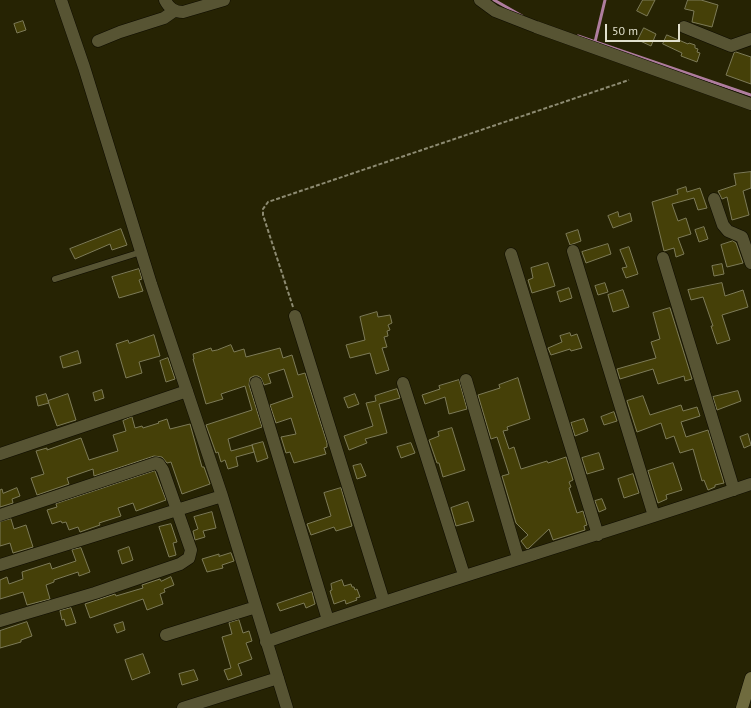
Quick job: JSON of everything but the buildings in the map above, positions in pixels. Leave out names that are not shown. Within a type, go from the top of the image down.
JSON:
[{"type":"main road","points":[[742,708],[751,678]]},
{"type":"street","points":[[61,0],[84,67],[141,252],[222,496],[287,708]]},
{"type":"street","points":[[165,0],[169,8],[174,11],[183,12],[224,0]]},
{"type":"street","points":[[480,0],[495,11],[536,27],[751,104]]},
{"type":"street","points":[[98,41],[164,18],[174,11]]},
{"type":"street","points":[[684,27],[726,46],[735,46],[751,39]]},
{"type":"street","points":[[714,199],[723,225],[728,231],[742,237],[751,263]]},
{"type":"street","points":[[573,251],[654,516]]},
{"type":"street","points":[[511,254],[598,535]]},
{"type":"street","points":[[662,258],[734,490]]},
{"type":"street","points":[[295,316],[384,602]]},
{"type":"street","points":[[466,380],[518,558]]},
{"type":"street","points":[[256,383],[328,620]]},
{"type":"street","points":[[403,383],[464,575]]},
{"type":"street","points":[[0,454],[187,391]]},
{"type":"street","points":[[0,515],[156,463],[159,464],[163,470],[191,550],[190,555],[180,564],[95,593],[0,621]]},
{"type":"street","points":[[266,642],[464,575],[598,535],[751,484]]},
{"type":"street","points":[[0,565],[222,496]]},
{"type":"street","points":[[166,635],[256,607]]},
{"type":"street","points":[[183,708],[278,678]]},
{"type":"lane","points":[[55,279],[141,252]]},
{"type":"path","points":[[295,316],[263,215],[262,209],[268,202],[629,80]]},
{"type":"waterway","points":[[494,0],[522,16]]},
{"type":"waterway","points":[[595,42],[605,0]]},
{"type":"waterway","points":[[578,36],[751,95]]}]
